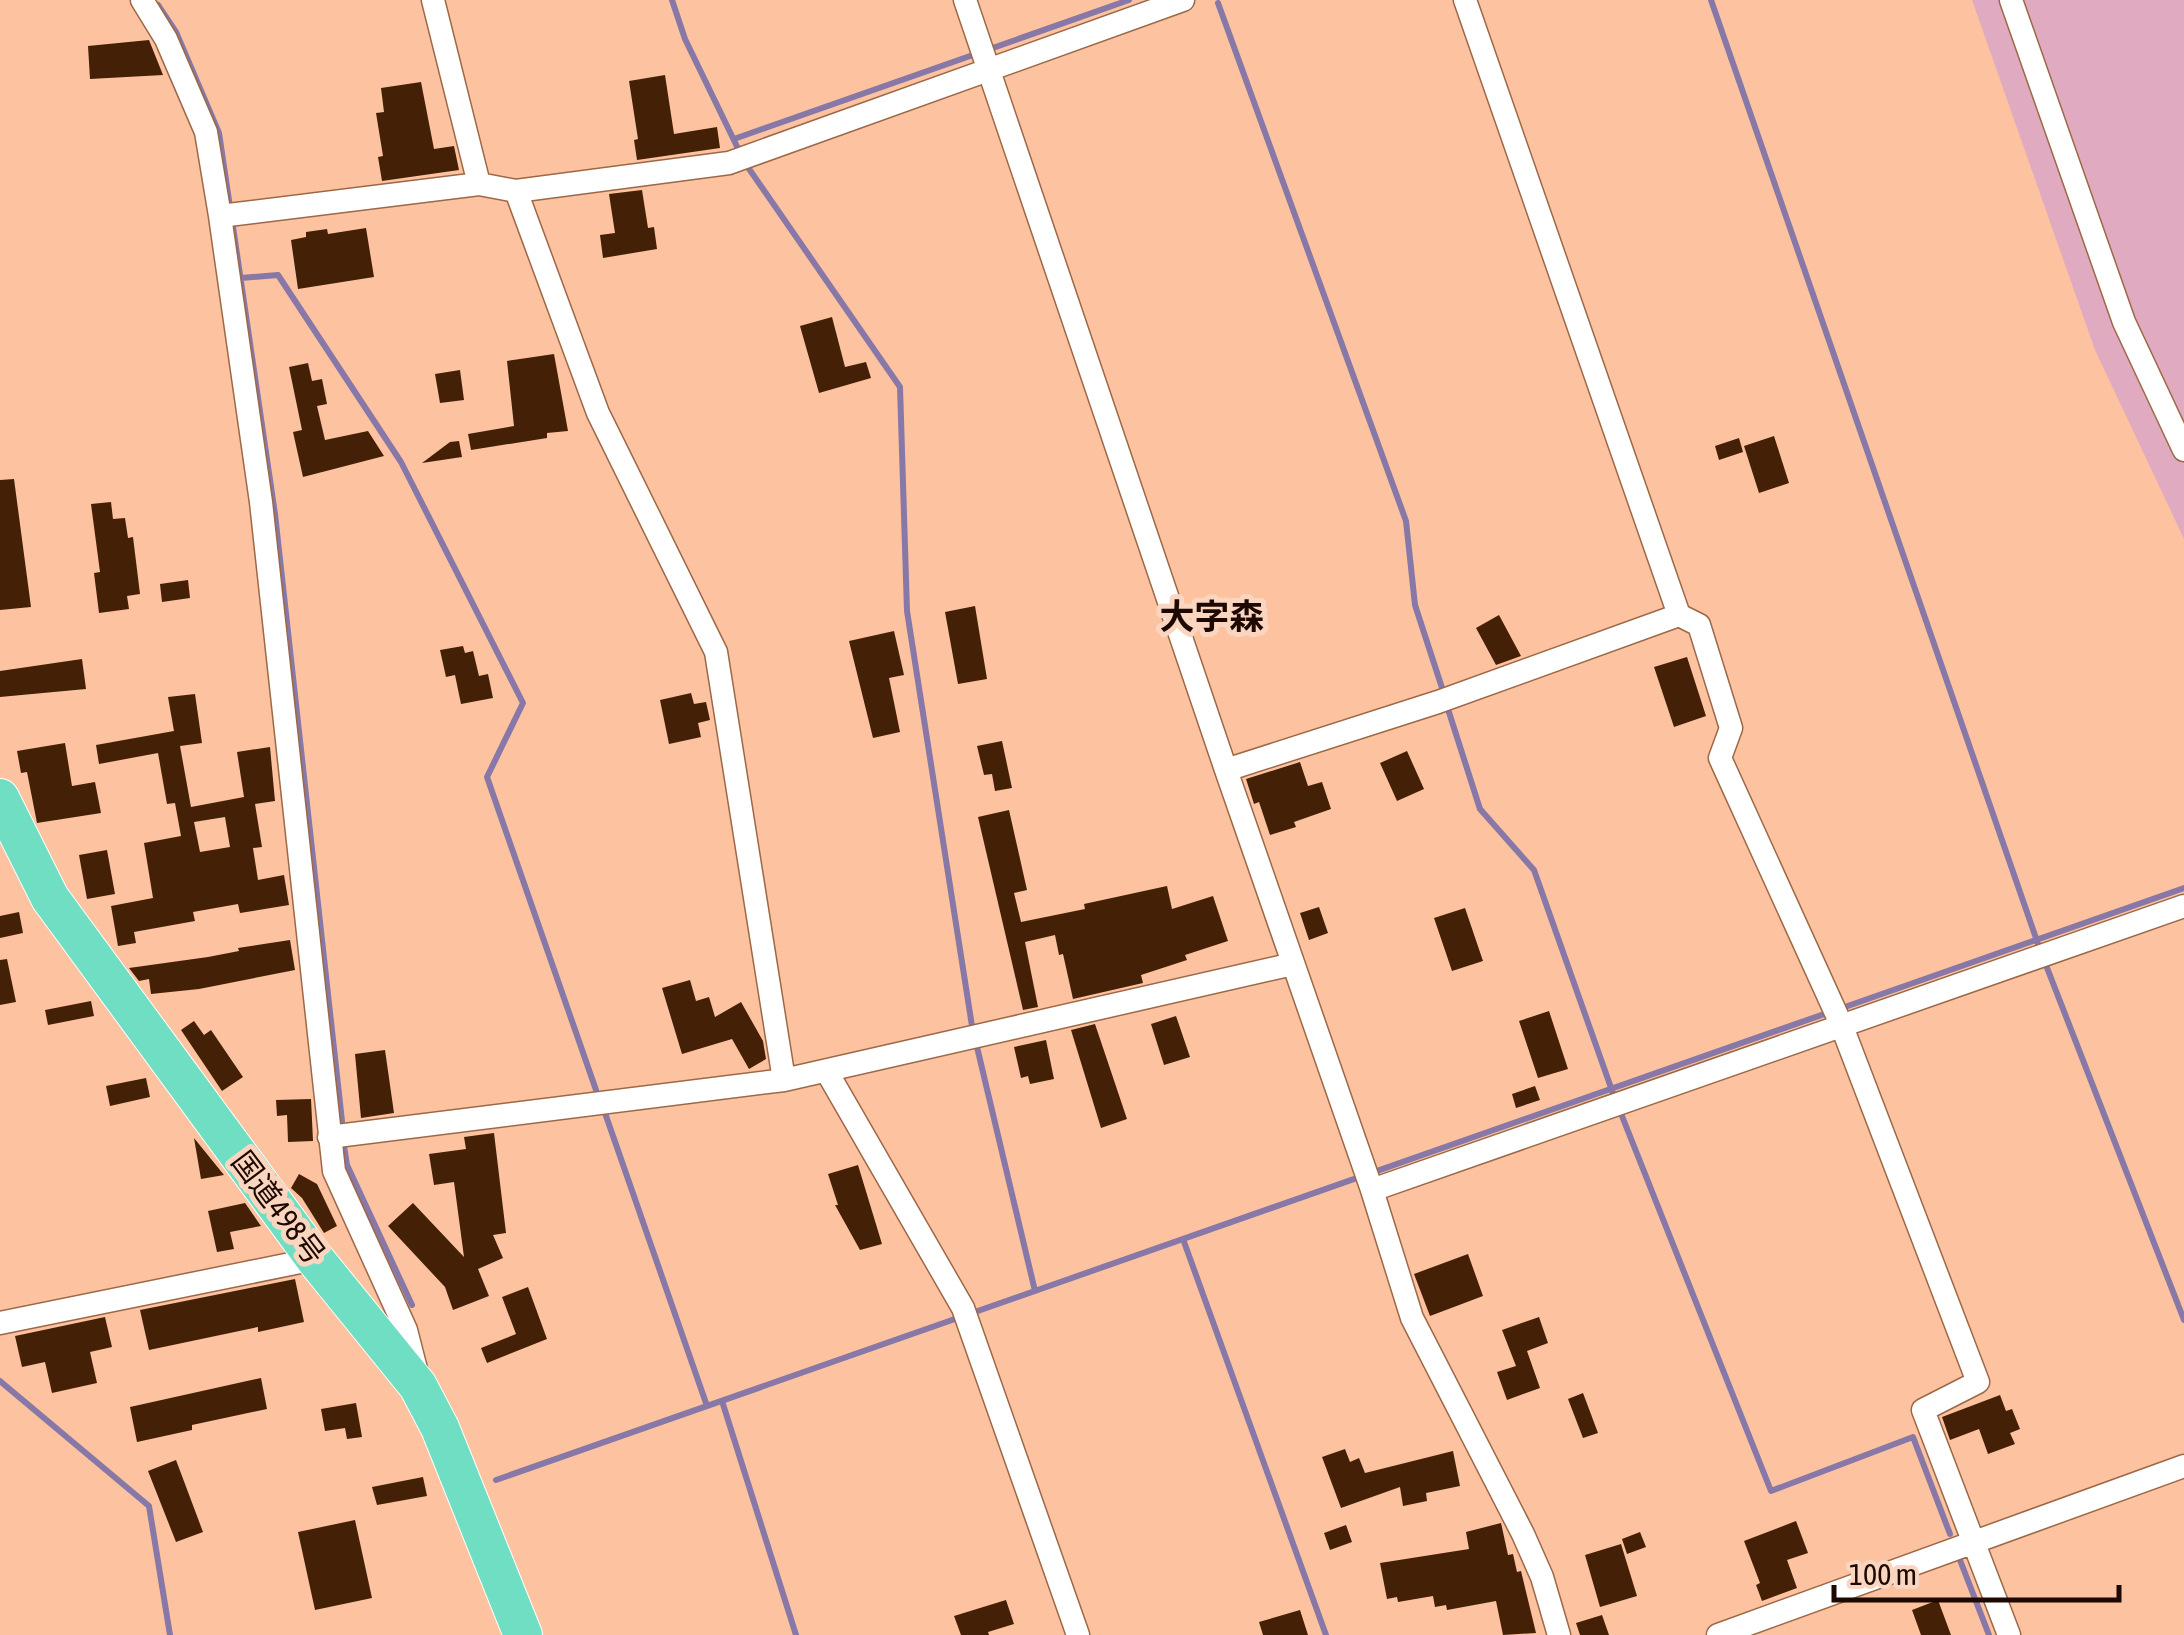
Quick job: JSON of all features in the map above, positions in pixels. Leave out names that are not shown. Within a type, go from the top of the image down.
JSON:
[{"type":"highway","name":"国道498号","points":[[0,798],[50,898],[315,1259],[418,1386],[440,1428],[522,1635]]},
{"type":"street","points":[[142,0],[166,38],[206,132],[229,215],[334,1171],[406,1330],[416,1362],[418,1386]]},
{"type":"street","points":[[433,0],[479,184]]},
{"type":"street","points":[[964,0],[1364,1165],[1412,1318],[1523,1534],[1542,1577],[1559,1635]]},
{"type":"street","points":[[229,215],[479,184],[516,191],[728,163],[1183,0]]},
{"type":"street","points":[[1465,0],[1679,615]]},
{"type":"street","points":[[2010,0],[2124,322],[2184,450]]},
{"type":"street","points":[[516,191],[598,414],[716,652],[784,1080]]},
{"type":"street","points":[[1226,770],[1446,699],[1679,615],[1700,624],[1731,728],[1720,758],[1841,1024],[1978,1382],[1923,1410],[2009,1635]]},
{"type":"street","points":[[1372,1190],[2184,906]]},
{"type":"street","points":[[329,1137],[784,1080],[1294,964]]},
{"type":"street","points":[[828,1072],[965,1315],[1078,1635]]},
{"type":"street","points":[[0,1323],[315,1259]]},
{"type":"street","points":[[1718,1635],[2184,1466]]},
{"type":"shaded area","points":[[1972,0],[2184,0],[2184,539],[2095,350]]},
{"type":"building","points":[[149,40],[163,75],[90,79],[88,46]]},
{"type":"building","points":[[665,75],[674,134],[717,127],[720,148],[637,160],[634,140],[638,139],[629,81]]},
{"type":"building","points":[[421,82],[434,149],[454,146],[459,170],[382,181],[378,157],[383,156],[376,113],[384,112],[381,88]]},
{"type":"building","points":[[642,190],[648,228],[654,227],[657,249],[603,258],[600,235],[615,233],[609,194]]},
{"type":"building","points":[[366,228],[374,277],[298,289],[291,240],[306,237],[306,232],[327,229],[328,234]]},
{"type":"building","points":[[832,317],[845,367],[866,362],[871,378],[819,393],[800,326]]},
{"type":"building","points":[[554,354],[568,431],[471,450],[468,434],[514,426],[507,361]]},
{"type":"building","points":[[308,363],[312,381],[322,379],[327,404],[317,406],[325,440],[368,431],[384,456],[303,477],[293,432],[302,430],[289,367]]},
{"type":"building","points":[[460,370],[464,400],[440,403],[435,374]]},
{"type":"building","points":[[1774,436],[1789,483],[1759,493],[1744,446]]},
{"type":"building","points":[[1739,438],[1743,452],[1719,460],[1715,446]]},
{"type":"building","points":[[459,441],[462,457],[422,463],[450,442]]},
{"type":"building","points":[[14,479],[31,607],[0,610],[0,480]]},
{"type":"building","points":[[111,502],[113,519],[125,518],[128,538],[133,537],[140,594],[127,596],[129,609],[99,613],[94,573],[100,572],[91,504]]},
{"type":"building","points":[[188,580],[190,598],[162,602],[160,584]]},
{"type":"building","points":[[975,606],[987,679],[958,684],[945,612]]},
{"type":"building","points":[[1499,615],[1521,656],[1496,665],[1476,628]]},
{"type":"building","points":[[894,631],[904,675],[889,678],[900,732],[873,738],[849,641]]},
{"type":"building","points":[[463,646],[465,653],[473,651],[479,676],[488,674],[493,698],[461,704],[455,675],[446,677],[440,650]]},
{"type":"building","points":[[1687,657],[1706,716],[1674,727],[1654,667]]},
{"type":"building","points":[[82,659],[86,689],[0,697],[0,671]]},
{"type":"building","points":[[691,693],[694,704],[706,702],[710,720],[698,723],[701,737],[669,744],[660,700]]},
{"type":"building","points":[[195,694],[202,743],[180,746],[191,807],[244,797],[237,752],[270,747],[275,801],[255,804],[262,847],[253,848],[258,880],[284,875],[289,905],[240,913],[238,904],[193,912],[195,921],[134,932],[136,943],[118,946],[111,906],[153,898],[144,843],[181,836],[175,803],[167,804],[158,753],[99,764],[96,745],[174,731],[168,697]],"holes":[[[225,817],[230,847],[200,852],[194,822]]]},
{"type":"building","points":[[1002,741],[1012,788],[995,791],[992,774],[984,775],[977,746]]},
{"type":"building","points":[[65,743],[72,786],[95,782],[101,813],[37,823],[27,772],[21,773],[17,751]]},
{"type":"building","points":[[1407,751],[1424,789],[1397,801],[1380,763]]},
{"type":"building","points":[[1300,762],[1308,786],[1322,782],[1331,809],[1270,835],[1246,779]]},
{"type":"building","points":[[1009,810],[1027,890],[1014,893],[1021,922],[1167,886],[1172,909],[1213,896],[1228,941],[1141,975],[1143,983],[1073,999],[1055,935],[1025,942],[1038,1007],[1023,1010],[978,817]]},
{"type":"building","points":[[107,850],[115,894],[87,899],[79,855]]},
{"type":"building","points":[[1319,907],[1328,933],[1309,940],[1300,913]]},
{"type":"building","points":[[1465,908],[1483,961],[1452,971],[1434,918]]},
{"type":"building","points":[[19,912],[23,933],[0,938],[0,916]]},
{"type":"building","points":[[290,940],[295,970],[199,989],[151,994],[149,979],[139,981],[129,968],[208,957]]},
{"type":"building","points":[[7,959],[16,1002],[0,1005],[0,960]]},
{"type":"building","points":[[690,980],[696,1001],[709,997],[715,1017],[741,1002],[763,1041],[766,1059],[749,1069],[732,1039],[682,1054],[662,988]]},
{"type":"building","points":[[91,1001],[94,1016],[48,1025],[45,1010]]},
{"type":"building","points":[[1549,1011],[1568,1069],[1538,1078],[1519,1021]]},
{"type":"building","points":[[1176,1016],[1190,1057],[1164,1065],[1151,1024]]},
{"type":"building","points":[[194,1021],[204,1035],[211,1030],[243,1077],[222,1091],[181,1030]]},
{"type":"building","points":[[1095,1024],[1127,1119],[1101,1128],[1071,1030]]},
{"type":"building","points":[[1046,1040],[1054,1079],[1030,1084],[1028,1076],[1021,1078],[1014,1047]]},
{"type":"building","points":[[385,1050],[394,1113],[361,1118],[355,1054]]},
{"type":"building","points":[[146,1078],[150,1097],[110,1106],[106,1086]]},
{"type":"building","points":[[1535,1086],[1540,1100],[1516,1108],[1512,1094]]},
{"type":"building","points":[[311,1099],[313,1141],[288,1142],[287,1115],[277,1116],[276,1100]]},
{"type":"building","points":[[494,1133],[506,1233],[493,1235],[503,1258],[478,1269],[489,1296],[453,1310],[445,1287],[388,1226],[413,1203],[464,1257],[454,1182],[434,1185],[429,1154],[466,1149],[464,1137]]},
{"type":"building","points":[[194,1138],[224,1175],[201,1179]]},
{"type":"building","points":[[858,1165],[882,1244],[860,1250],[835,1205],[828,1174]]},
{"type":"building","points":[[299,1174],[317,1184],[337,1226],[324,1233],[291,1188]]},
{"type":"building","points":[[245,1203],[261,1226],[230,1232],[234,1249],[217,1252],[208,1211]]},
{"type":"building","points":[[1468,1254],[1483,1296],[1430,1316],[1414,1274]]},
{"type":"building","points":[[295,1279],[304,1322],[258,1332],[258,1327],[149,1350],[140,1310]]},
{"type":"building","points":[[528,1287],[547,1339],[487,1363],[481,1348],[516,1334],[502,1297]]},
{"type":"building","points":[[105,1317],[112,1347],[90,1352],[97,1383],[52,1393],[45,1362],[22,1367],[15,1336]]},
{"type":"building","points":[[1539,1317],[1548,1343],[1527,1351],[1540,1388],[1507,1400],[1497,1372],[1516,1366],[1502,1330]]},
{"type":"building","points":[[261,1378],[267,1409],[137,1442],[130,1407]]},
{"type":"building","points":[[1583,1393],[1598,1433],[1583,1438],[1568,1399]]},
{"type":"building","points":[[2000,1395],[2006,1411],[2012,1409],[2020,1429],[2010,1433],[2015,1444],[1988,1454],[1979,1429],[1950,1440],[1942,1417]]},
{"type":"building","points":[[356,1403],[362,1437],[347,1439],[345,1428],[325,1431],[321,1409]]},
{"type":"building","points":[[1345,1449],[1350,1462],[1359,1458],[1365,1473],[1453,1451],[1460,1486],[1426,1493],[1427,1501],[1403,1506],[1400,1487],[1341,1508],[1322,1457]]},
{"type":"building","points":[[176,1460],[203,1532],[176,1542],[148,1471]]},
{"type":"building","points":[[423,1477],[427,1496],[377,1505],[372,1487]]},
{"type":"building","points":[[355,1520],[372,1598],[315,1610],[298,1532]]},
{"type":"building","points":[[1796,1521],[1808,1553],[1787,1560],[1797,1588],[1762,1601],[1756,1585],[1760,1583],[1744,1541]]},
{"type":"building","points":[[1501,1523],[1508,1555],[1513,1554],[1517,1572],[1521,1571],[1536,1633],[1503,1635],[1496,1601],[1447,1610],[1446,1605],[1435,1607],[1433,1596],[1398,1602],[1397,1597],[1387,1599],[1380,1563],[1469,1549],[1466,1532]]},
{"type":"building","points":[[1346,1525],[1352,1542],[1330,1550],[1324,1533]]},
{"type":"building","points":[[1640,1532],[1646,1547],[1627,1554],[1622,1539]]},
{"type":"building","points":[[1621,1544],[1637,1596],[1600,1607],[1585,1555]]},
{"type":"building","points":[[1006,1600],[1014,1624],[988,1632],[989,1635],[961,1635],[954,1616]]},
{"type":"building","points":[[1938,1600],[1951,1635],[1921,1635],[1912,1610]]},
{"type":"building","points":[[1300,1610],[1308,1635],[1263,1635],[1259,1622]]},
{"type":"building","points":[[1602,1615],[1609,1635],[1580,1635],[1576,1623]]},
{"type":"waterway","points":[[672,0],[685,39],[745,163],[900,387],[907,611],[972,1026],[1035,1291]]},
{"type":"waterway","points":[[734,139],[1129,0]]},
{"type":"waterway","points":[[1711,0],[2038,944]]},
{"type":"waterway","points":[[1218,3],[1406,521],[1415,605],[1444,694]]},
{"type":"waterway","points":[[158,5],[176,32],[219,133],[230,207]]},
{"type":"waterway","points":[[232,220],[275,514],[342,1121]]},
{"type":"waterway","points":[[241,278],[278,275],[401,462],[523,703],[487,777],[596,1090]]},
{"type":"waterway","points":[[1447,706],[1480,809],[1534,870],[1615,1099]]},
{"type":"waterway","points":[[1842,1008],[2184,888]]},
{"type":"waterway","points":[[2044,960],[2184,1320]]},
{"type":"waterway","points":[[496,1480],[1830,1012]]},
{"type":"waterway","points":[[1620,1111],[1771,1491],[1913,1437],[1950,1534]]},
{"type":"waterway","points":[[605,1113],[707,1406]]},
{"type":"waterway","points":[[344,1146],[347,1165],[412,1305]]},
{"type":"waterway","points":[[1183,1239],[1326,1635]]},
{"type":"waterway","points":[[0,1381],[149,1506],[170,1635]]},
{"type":"waterway","points":[[722,1401],[796,1635]]},
{"type":"waterway","points":[[1960,1560],[1989,1635]]},
{"type":"district","name":"大字森","points":[[1212,617]]}]
